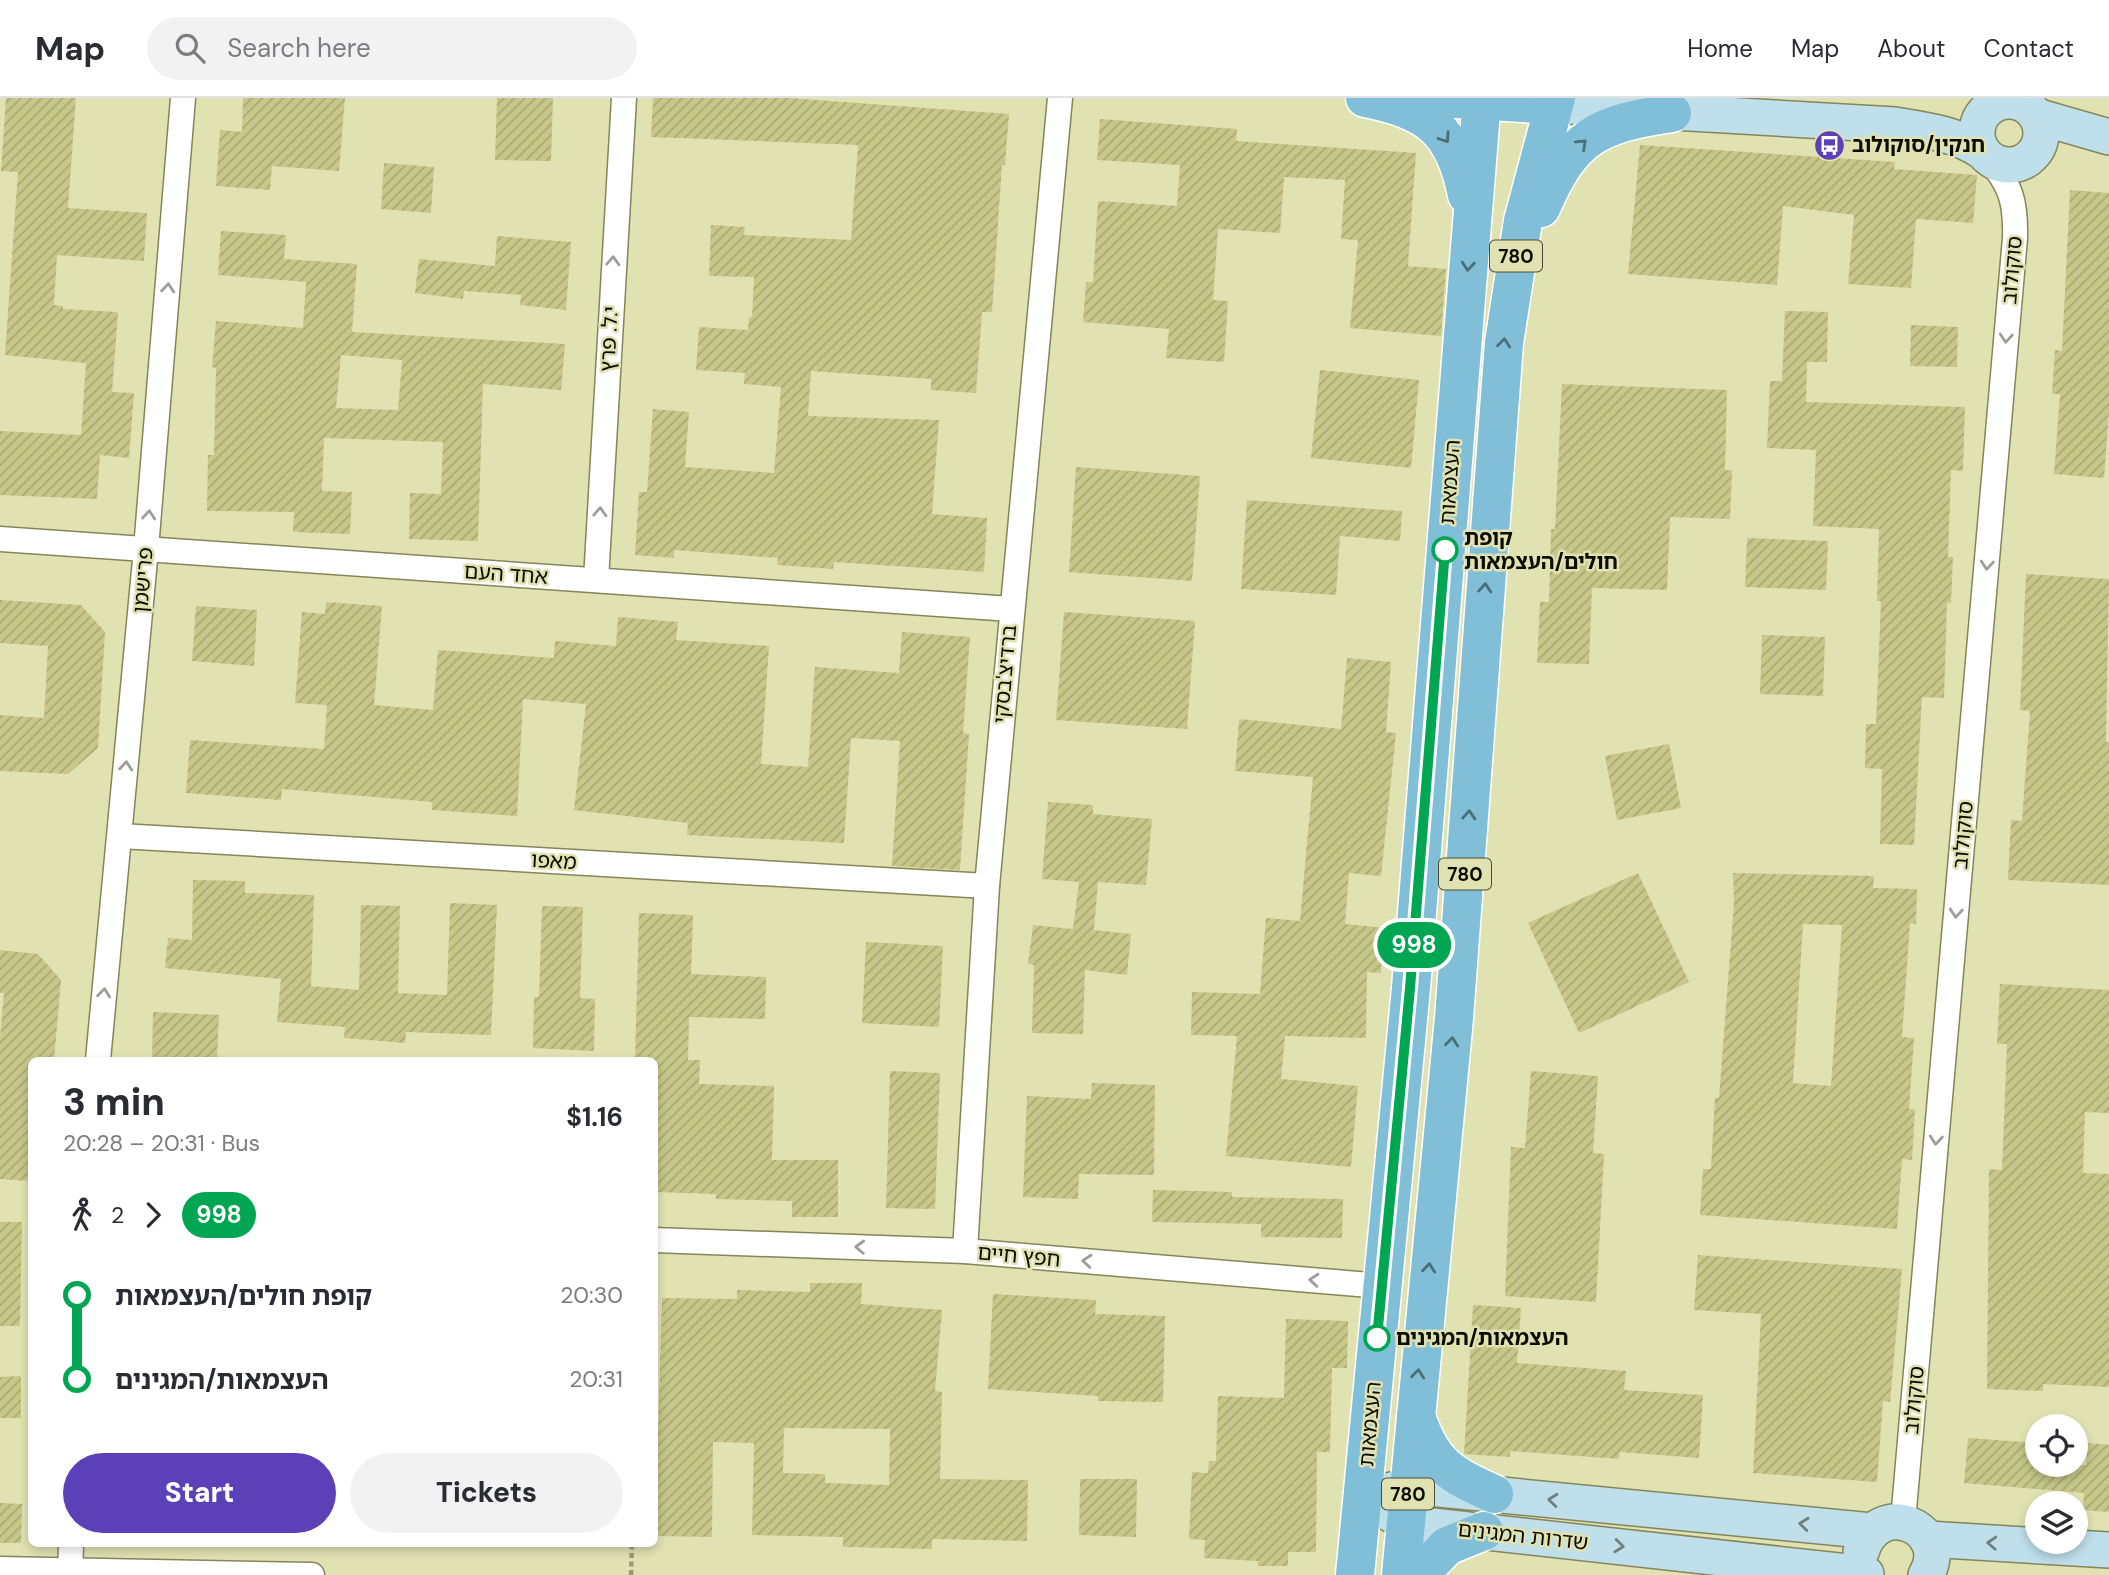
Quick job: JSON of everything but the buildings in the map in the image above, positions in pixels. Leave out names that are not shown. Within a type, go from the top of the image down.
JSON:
[{"type":"main road","points":[[1365,98],[1420,113],[1447,137],[1464,180],[1472,222]]},
{"type":"main road","points":[[1440,98],[1554,102]]},
{"type":"main road","name":"העצמאות","points":[[1355,1575],[1410,988],[1483,99]]},
{"type":"main road","name":"העצמאות","points":[[1401,1575],[1454,1018],[1497,411],[1510,292],[1523,221],[1554,102]]},
{"type":"main road","points":[[1510,292],[1548,192],[1570,155],[1585,138],[1600,130],[1672,106]]},
{"type":"main road","points":[[1415,1412],[1438,1462],[1451,1474],[1494,1494]]},
{"type":"main road","points":[[1419,1575],[1431,1559],[1447,1546],[1484,1531]]},
{"type":"street","name":"פרישמן","points":[[98,1057],[146,549],[183,98]]},
{"type":"street","name":"י.ל. פרץ","points":[[596,580],[624,98]]},
{"type":"street","name":"ברדיצ'בסקי","points":[[965,1251],[987,887],[1059,98]]},
{"type":"street","points":[[1554,102],[1672,106],[1721,114],[1895,125],[1930,130],[1967,141],[2005,165],[2015,165],[2034,155],[2109,146]]},
{"type":"street","points":[[1895,125],[1947,120],[2014,106],[2109,137]]},
{"type":"street","points":[[1985,154],[1977,137],[1978,126],[2014,106]]},
{"type":"street","points":[[2014,106],[2041,135],[2034,155]]},
{"type":"street","name":"סוקולוב","points":[[1901,1530],[2015,239],[2016,215],[2012,195],[2005,178],[1985,154]]},
{"type":"street","name":"אחד העם","points":[[0,539],[1011,609]]},
{"type":"street","name":"מאפו","points":[[120,836],[987,887]]},
{"type":"street","name":"חפץ חיים","points":[[658,1240],[965,1251],[1382,1286]]},
{"type":"street","name":"שדרות המגינים","points":[[1363,1497],[1408,1486],[2109,1550]]},
{"type":"street","name":"שדרות המגינים","points":[[1363,1497],[1405,1523],[1866,1574]]},
{"type":"street","points":[[1866,1574],[1861,1551],[1901,1530],[1932,1558],[1926,1575]]},
{"type":"street","points":[[70,1572],[71,1547]]},
{"type":"street","points":[[0,1569],[312,1575]]},
{"type":"path","points":[[631,1575],[632,1547]]},
{"type":"bus line","name":"998","points":[[1377,1338],[1410,988],[1445,550]]},
{"type":"place","name":"חנקין/סוקולוב","points":[[1829,145]]},
{"type":"place","name":"קופת חולים/העצמאות","points":[[1445,550]]},
{"type":"place","name":"העצמאות/המגינים","points":[[1377,1338]]}]
